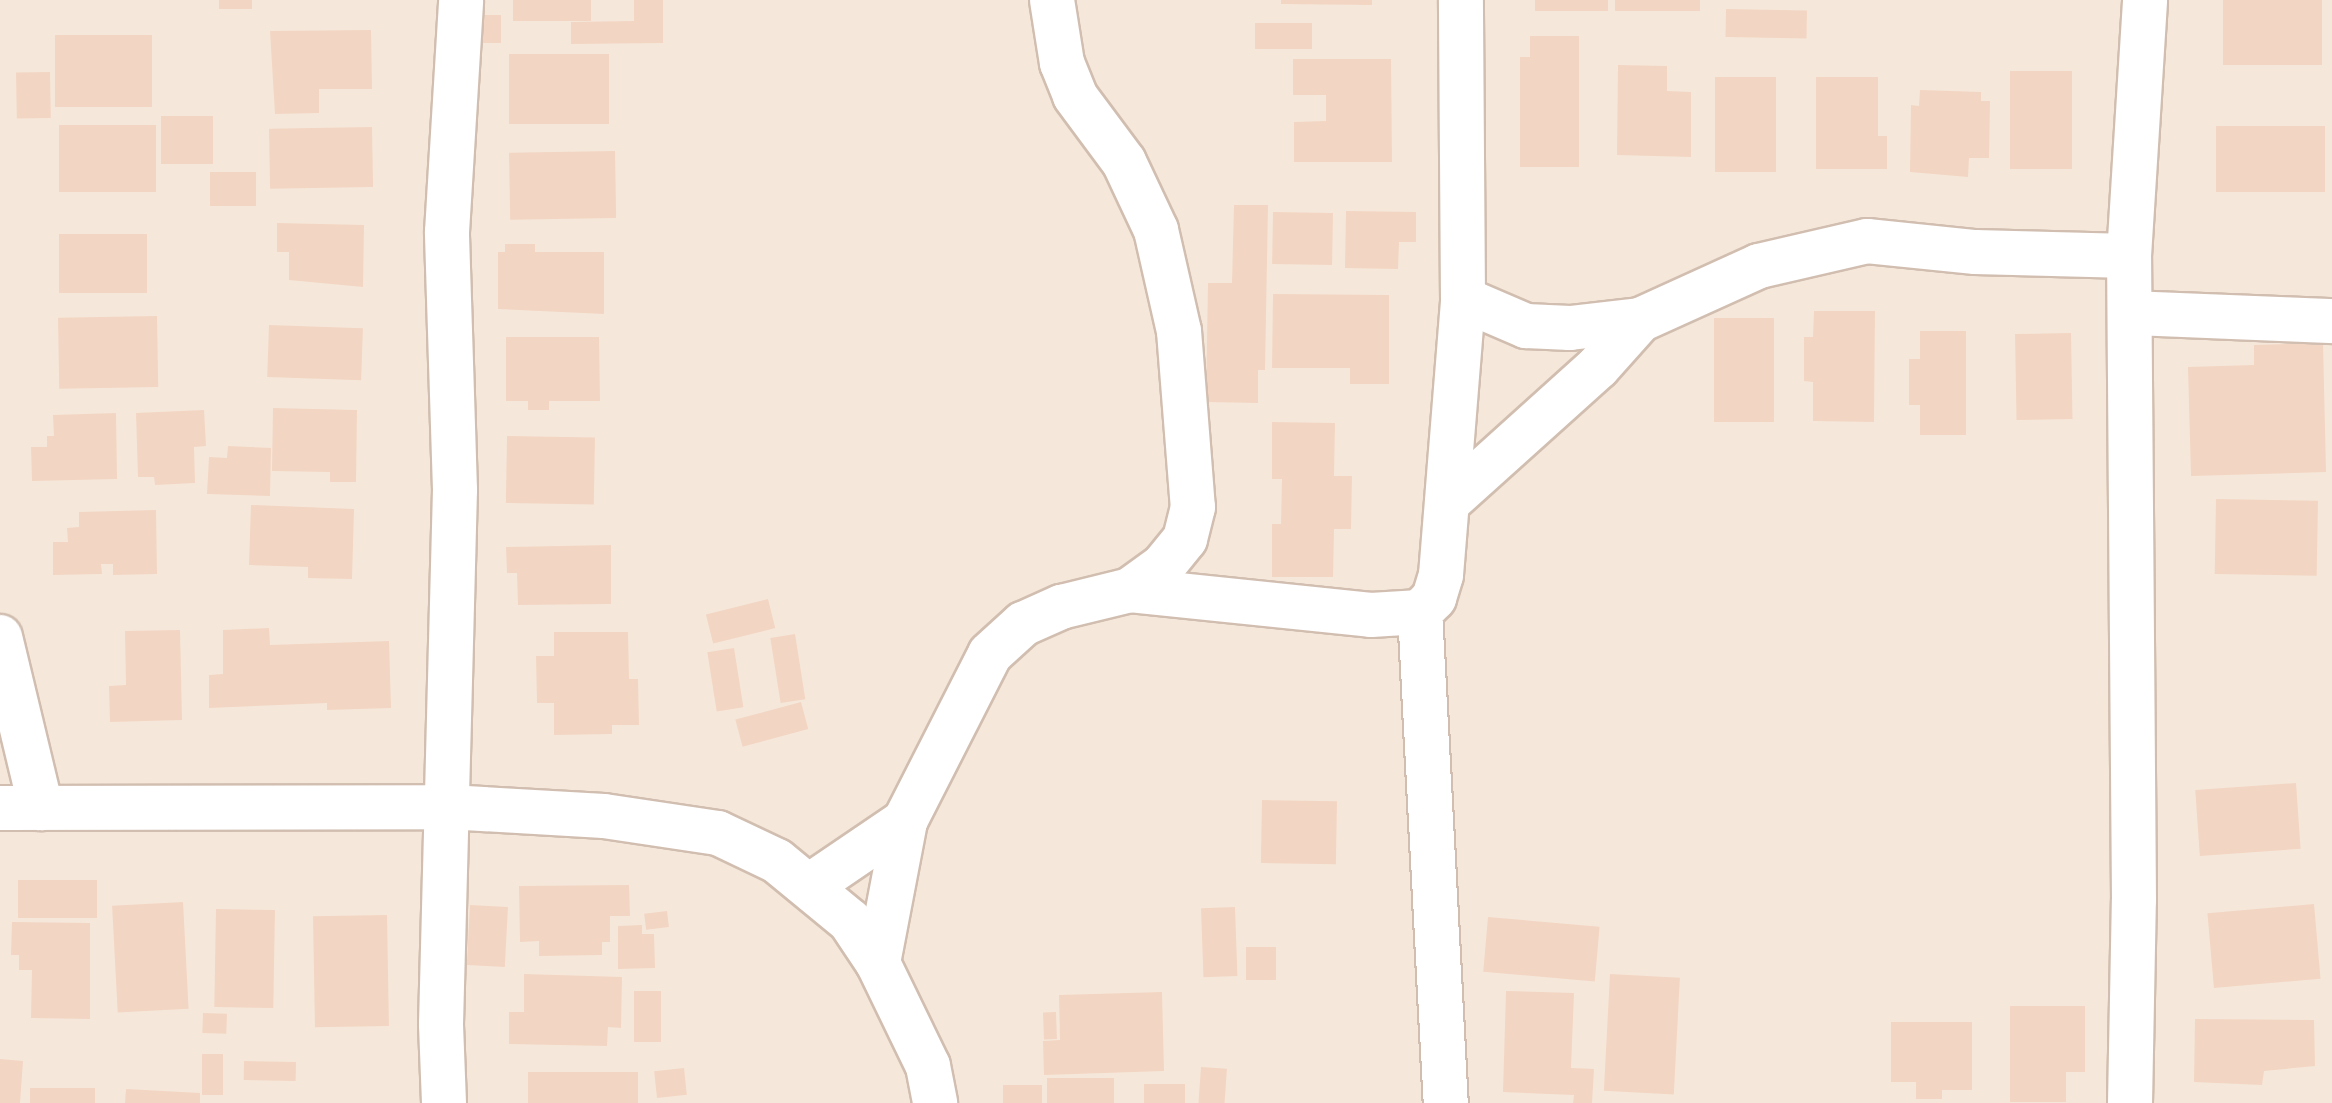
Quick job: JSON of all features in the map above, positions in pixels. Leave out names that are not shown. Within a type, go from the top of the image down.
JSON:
[{"type":"street","points":[[444,1103],[441,1024],[455,490],[447,232],[461,0]]},
{"type":"street","points":[[878,963],[905,821],[990,654],[1023,624],[1061,607],[1130,590],[1371,615],[1420,612],[1434,598],[1441,575],[1463,299],[1461,0]]},
{"type":"street","points":[[2130,1103],[2132,313],[2129,256],[2145,0]]},
{"type":"street","points":[[1050,4],[1075,96],[1124,162],[1156,230],[1179,331],[1193,507],[1185,539],[1163,566],[1130,590]]},
{"type":"street","points":[[1463,299],[1526,326],[1640,320],[1759,266],[1867,241],[1975,252],[2129,256]]},
{"type":"street","points":[[2132,313],[2332,321]]},
{"type":"street","points":[[1447,503],[1598,367],[1640,320]]},
{"type":"street","points":[[1420,612],[1446,1103]]},
{"type":"street","points":[[0,637],[21,808],[448,807],[604,816],[718,833],[777,861],[811,885],[850,921],[878,963],[928,1066],[935,1103]]},
{"type":"street","points":[[811,885],[905,821]]},
{"type":"shaded area","points":[[0,0],[2332,0],[2332,1103],[0,1103]]},
{"type":"building","points":[[219,0],[252,0],[252,9],[219,9]]},
{"type":"building","points":[[513,0],[591,0],[591,21],[513,21]]},
{"type":"building","points":[[634,0],[663,0],[663,43],[571,44],[571,22],[634,21]]},
{"type":"building","points":[[1281,0],[1372,0],[1372,5],[1281,4]]},
{"type":"building","points":[[1535,0],[1608,0],[1608,11],[1535,11]]},
{"type":"building","points":[[1615,0],[1700,0],[1700,11],[1615,11]]},
{"type":"building","points":[[2223,0],[2322,0],[2322,65],[2223,65]]},
{"type":"building","points":[[1726,9],[1807,10],[1806,38],[1726,37]]},
{"type":"building","points":[[474,15],[501,15],[501,43],[474,43]]},
{"type":"building","points":[[1255,23],[1312,23],[1312,49],[1255,49]]},
{"type":"building","points":[[371,30],[372,89],[319,89],[319,113],[275,114],[270,31]]},
{"type":"building","points":[[55,35],[152,35],[152,107],[55,107]]},
{"type":"building","points":[[1530,36],[1579,36],[1579,167],[1520,167],[1520,57],[1530,57]]},
{"type":"building","points":[[509,54],[609,54],[609,124],[509,124]]},
{"type":"building","points":[[1293,59],[1391,59],[1392,162],[1294,162],[1294,122],[1326,121],[1326,95],[1293,95]]},
{"type":"building","points":[[1618,65],[1667,66],[1667,91],[1691,92],[1691,157],[1617,155]]},
{"type":"building","points":[[2010,71],[2072,71],[2072,169],[2010,169]]},
{"type":"building","points":[[50,72],[51,118],[17,119],[16,73]]},
{"type":"building","points":[[1715,77],[1776,77],[1776,172],[1715,172]]},
{"type":"building","points":[[1816,77],[1878,77],[1878,136],[1887,136],[1887,169],[1816,169]]},
{"type":"building","points":[[1920,90],[1981,92],[1981,101],[1990,101],[1989,158],[1969,158],[1968,177],[1910,172],[1911,105],[1919,106]]},
{"type":"building","points":[[161,116],[213,116],[213,164],[161,164]]},
{"type":"building","points":[[59,125],[156,125],[156,192],[59,192]]},
{"type":"building","points":[[2216,126],[2325,126],[2325,192],[2216,192]]},
{"type":"building","points":[[372,127],[373,187],[270,189],[269,129]]},
{"type":"building","points":[[615,151],[616,218],[510,220],[509,153]]},
{"type":"building","points":[[210,172],[256,172],[256,206],[210,206]]},
{"type":"building","points":[[1234,205],[1268,205],[1265,370],[1258,370],[1258,403],[1206,402],[1208,283],[1232,283]]},
{"type":"building","points":[[1346,211],[1416,212],[1416,242],[1399,242],[1398,269],[1345,268]]},
{"type":"building","points":[[1273,212],[1333,213],[1332,265],[1272,264]]},
{"type":"building","points":[[277,223],[364,225],[363,287],[289,280],[289,252],[277,252]]},
{"type":"building","points":[[59,234],[147,234],[147,293],[59,293]]},
{"type":"building","points":[[505,244],[535,244],[535,252],[604,252],[604,314],[498,309],[498,252],[505,252]]},
{"type":"building","points":[[1273,294],[1389,295],[1389,384],[1350,384],[1350,368],[1272,368]]},
{"type":"building","points":[[1814,311],[1875,311],[1874,422],[1813,421],[1813,382],[1804,381],[1804,337],[1813,337]]},
{"type":"building","points":[[157,316],[158,387],[59,389],[58,318]]},
{"type":"building","points":[[1714,318],[1774,318],[1774,422],[1714,422]]},
{"type":"building","points":[[269,325],[363,328],[361,380],[267,377]]},
{"type":"building","points":[[1920,331],[1966,331],[1966,435],[1920,435],[1920,405],[1909,405],[1909,359],[1920,359]]},
{"type":"building","points":[[2071,333],[2073,419],[2017,420],[2015,334]]},
{"type":"building","points":[[506,337],[599,337],[600,401],[549,401],[549,410],[528,410],[528,401],[506,401]]},
{"type":"building","points":[[2323,343],[2326,472],[2191,476],[2188,367],[2254,365],[2254,345]]},
{"type":"building","points":[[273,408],[357,410],[356,482],[330,482],[330,472],[272,471]]},
{"type":"building","points":[[204,410],[206,446],[194,447],[195,483],[155,485],[154,477],[138,477],[136,413]]},
{"type":"building","points":[[116,413],[117,479],[32,481],[31,447],[47,447],[47,436],[54,436],[53,415]]},
{"type":"building","points":[[1272,422],[1335,423],[1334,476],[1352,476],[1351,529],[1334,529],[1333,577],[1272,577],[1272,524],[1281,524],[1282,479],[1272,479]]},
{"type":"building","points":[[507,436],[595,438],[594,505],[506,503]]},
{"type":"building","points":[[228,446],[271,448],[270,496],[207,494],[209,457],[227,458]]},
{"type":"building","points":[[2216,499],[2318,501],[2317,576],[2215,574]]},
{"type":"building","points":[[251,505],[354,509],[352,579],[308,578],[308,567],[249,565]]},
{"type":"building","points":[[156,510],[157,574],[113,575],[113,564],[101,564],[102,574],[53,575],[53,542],[68,542],[67,528],[79,527],[79,512]]},
{"type":"building","points":[[611,545],[611,604],[518,605],[517,573],[507,573],[506,547]]},
{"type":"building","points":[[768,599],[775,628],[713,644],[706,614]]},
{"type":"building","points":[[269,628],[270,645],[389,641],[391,708],[327,710],[327,703],[209,708],[209,675],[223,674],[223,630]]},
{"type":"building","points":[[180,630],[182,720],[110,722],[109,686],[126,685],[125,631]]},
{"type":"building","points":[[554,632],[628,632],[629,679],[638,679],[639,725],[612,725],[612,734],[554,735],[554,703],[537,703],[536,656],[554,656]]},
{"type":"building","points":[[795,634],[805,699],[781,703],[770,638]]},
{"type":"building","points":[[734,648],[743,707],[717,711],[707,652]]},
{"type":"building","points":[[801,702],[808,729],[743,747],[735,720]]},
{"type":"building","points":[[2296,783],[2301,849],[2200,856],[2195,790]]},
{"type":"building","points":[[1262,800],[1337,801],[1336,864],[1261,863]]},
{"type":"building","points":[[18,880],[97,880],[97,918],[18,918]]},
{"type":"building","points":[[629,885],[630,916],[610,916],[610,942],[602,942],[602,955],[539,956],[539,941],[520,942],[519,886]]},
{"type":"building","points":[[183,902],[189,1009],[118,1013],[112,906]]},
{"type":"building","points":[[2314,904],[2321,979],[2214,988],[2207,913]]},
{"type":"building","points":[[470,905],[508,907],[505,967],[467,965]]},
{"type":"building","points":[[1235,907],[1237,976],[1203,977],[1201,908]]},
{"type":"building","points":[[216,909],[275,910],[273,1008],[214,1007]]},
{"type":"building","points":[[667,911],[669,927],[646,930],[644,914]]},
{"type":"building","points":[[387,915],[389,1026],[315,1027],[313,916]]},
{"type":"building","points":[[1488,917],[1600,927],[1595,982],[1483,972]]},
{"type":"building","points":[[12,922],[90,923],[90,1019],[31,1018],[32,970],[19,970],[19,955],[11,955]]},
{"type":"building","points":[[642,925],[642,934],[654,934],[655,968],[618,969],[618,926]]},
{"type":"building","points":[[1246,947],[1276,947],[1276,980],[1246,980]]},
{"type":"building","points":[[524,974],[622,977],[621,1028],[608,1027],[607,1046],[509,1044],[509,1012],[524,1012]]},
{"type":"building","points":[[1610,974],[1680,978],[1674,1095],[1604,1091]]},
{"type":"building","points":[[634,991],[661,991],[661,1042],[634,1042]]},
{"type":"building","points":[[1506,991],[1574,993],[1571,1068],[1594,1069],[1592,1103],[1573,1103],[1574,1095],[1503,1092]]},
{"type":"building","points":[[1162,992],[1164,1071],[1044,1075],[1043,1041],[1060,1040],[1059,995]]},
{"type":"building","points":[[2010,1006],[2085,1006],[2085,1072],[2066,1072],[2066,1102],[2010,1102]]},
{"type":"building","points":[[1043,1012],[1056,1012],[1057,1039],[1044,1039]]},
{"type":"building","points":[[203,1013],[227,1014],[226,1034],[202,1033]]},
{"type":"building","points":[[2195,1019],[2314,1020],[2315,1066],[2264,1071],[2262,1085],[2194,1082]]},
{"type":"building","points":[[1891,1022],[1972,1022],[1972,1090],[1942,1090],[1942,1099],[1916,1099],[1916,1082],[1891,1082]]},
{"type":"building","points":[[202,1054],[223,1054],[223,1095],[202,1095]]},
{"type":"building","points":[[0,1059],[23,1061],[20,1103],[0,1103]]},
{"type":"building","points":[[244,1061],[296,1062],[296,1081],[244,1080]]},
{"type":"building","points":[[1201,1067],[1227,1069],[1225,1103],[1198,1103]]},
{"type":"building","points":[[684,1068],[687,1095],[657,1098],[654,1071]]},
{"type":"building","points":[[528,1072],[638,1072],[638,1103],[528,1103]]},
{"type":"building","points":[[1047,1078],[1114,1078],[1114,1103],[1047,1103]]},
{"type":"building","points":[[1144,1084],[1185,1084],[1185,1103],[1144,1103]]},
{"type":"building","points":[[1003,1085],[1042,1085],[1042,1103],[1003,1103]]},
{"type":"building","points":[[30,1088],[95,1088],[95,1103],[30,1103]]},
{"type":"building","points":[[126,1089],[200,1093],[200,1103],[125,1103]]}]
